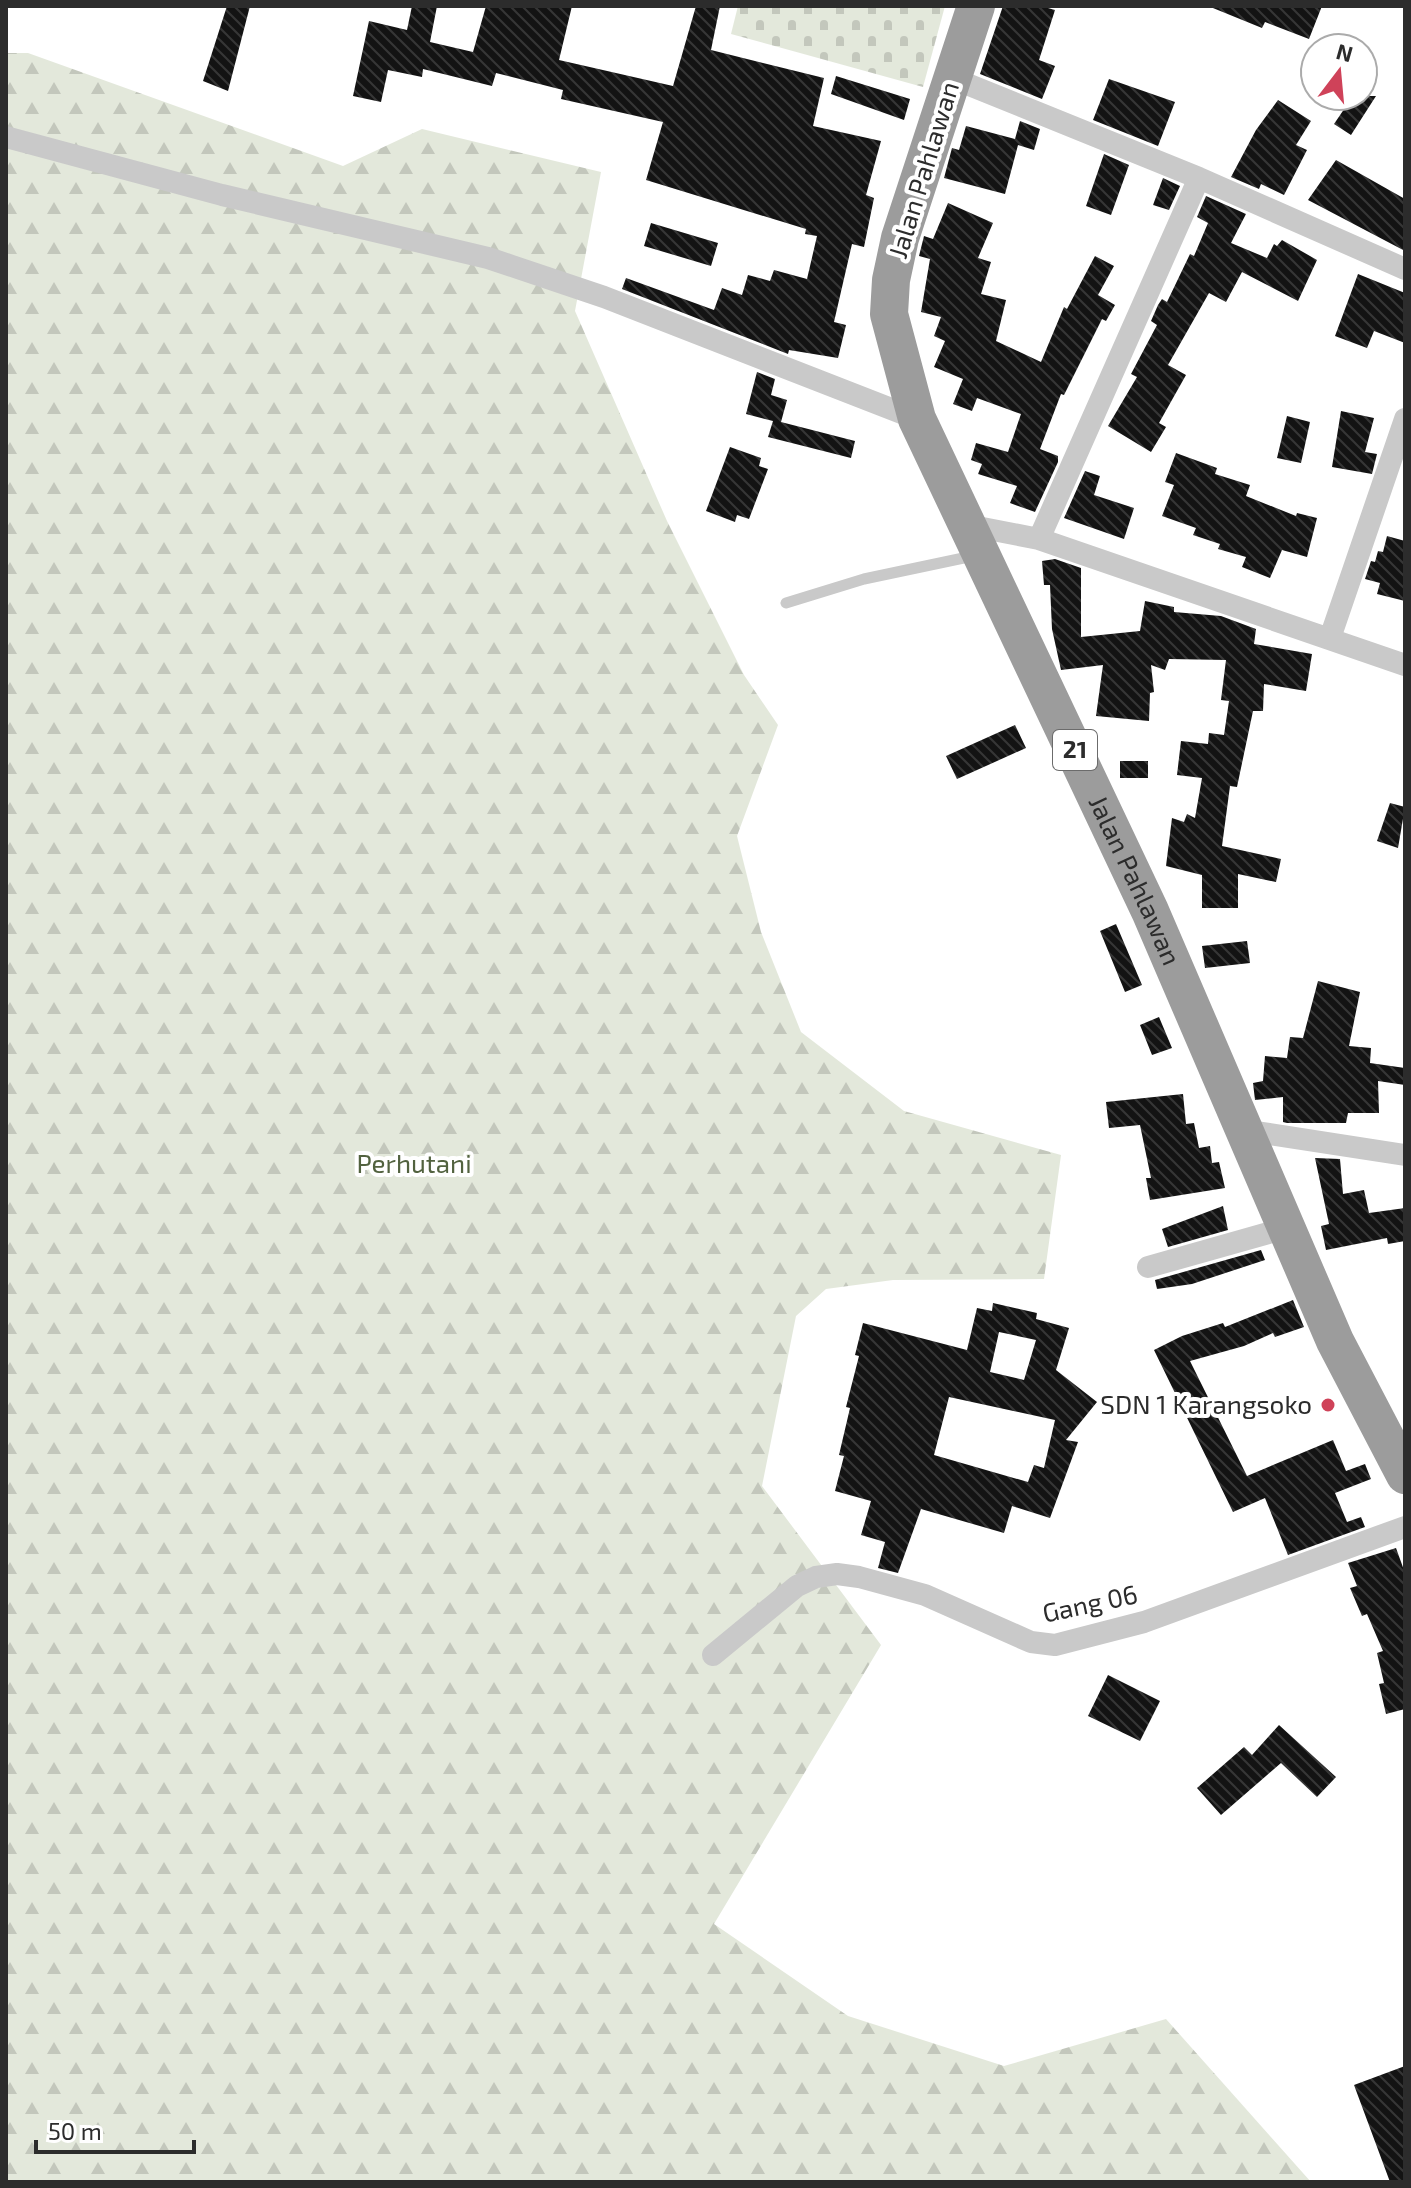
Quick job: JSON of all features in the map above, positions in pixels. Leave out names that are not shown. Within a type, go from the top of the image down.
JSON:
[{"type":"highway","name":"Jalan Pahlawan","points":[[976,6],[900,238],[891,280],[889,314],[917,419],[1150,911],[1335,1341],[1393,1428],[1405,1475]]},
{"type":"street","points":[[952,78],[1199,178],[1405,269]]},
{"type":"street","points":[[6,137],[222,195],[488,258],[604,297],[917,419]]},
{"type":"street","points":[[1039,539],[1199,178]]},
{"type":"street","points":[[1330,638],[1405,419]]},
{"type":"street","points":[[974,540],[1039,539],[1405,665]]},
{"type":"street","points":[[1243,1130],[1405,1155]]},
{"type":"street","points":[[1148,1267],[1286,1228]]},
{"type":"street","name":"Gang 06","points":[[713,1655],[785,1595],[816,1577],[837,1574],[859,1577],[925,1595],[1031,1642],[1055,1645],[1144,1622],[1405,1527]]},
{"type":"lane","points":[[786,603],[974,540]]},
{"type":"green space","points":[[738,6],[945,6],[923,87],[731,34]]},
{"type":"green space","name":"Perhutani","points":[[6,53],[28,53],[343,166],[422,129],[601,172],[575,311],[667,521],[744,675],[778,725],[737,836],[761,932],[801,1032],[904,1111],[1061,1155],[1044,1279],[893,1280],[826,1289],[796,1316],[762,1486],[881,1645],[714,1924],[848,2016],[1004,2066],[1166,2019],[1311,2182],[6,2182]]},
{"type":"building","points":[[227,6],[250,6],[228,91],[203,81]]},
{"type":"building","points":[[412,6],[437,6],[430,42],[473,52],[486,6],[572,6],[559,60],[673,86],[696,6],[720,6],[711,50],[824,78],[813,126],[881,141],[866,195],[874,198],[864,247],[852,244],[834,322],[846,325],[838,358],[789,350],[788,354],[622,289],[626,278],[714,310],[722,288],[742,295],[748,275],[770,281],[774,270],[807,279],[817,236],[805,234],[806,229],[646,180],[663,122],[561,99],[563,90],[496,73],[492,86],[423,69],[422,77],[388,70],[381,102],[353,96],[369,21],[407,30]]},
{"type":"building","points":[[1003,6],[1041,6],[1055,10],[1039,60],[1055,66],[1042,99],[980,74]]},
{"type":"building","points":[[1208,6],[1322,6],[1312,32],[1299,32],[1299,35],[1265,22],[1262,28]]},
{"type":"building","points":[[836,76],[910,99],[904,120],[831,94]]},
{"type":"building","points":[[1109,79],[1175,102],[1158,146],[1093,120]]},
{"type":"building","points":[[1278,100],[1311,121],[1296,145],[1307,150],[1284,195],[1261,184],[1259,189],[1231,177],[1256,130]]},
{"type":"building","points":[[1342,112],[1366,112],[1351,135],[1334,124]]},
{"type":"building","points":[[1020,121],[1040,129],[1034,150],[1018,145],[1005,194],[944,178],[952,148],[959,150],[966,126],[1015,139]]},
{"type":"building","points":[[1104,154],[1129,165],[1111,215],[1086,206]]},
{"type":"building","points":[[1336,160],[1405,199],[1405,251],[1308,200]]},
{"type":"building","points":[[1163,178],[1180,186],[1169,210],[1153,205]]},
{"type":"building","points":[[1206,196],[1246,214],[1231,243],[1267,258],[1274,244],[1277,246],[1282,240],[1317,260],[1298,301],[1242,272],[1226,302],[1209,293],[1168,365],[1186,375],[1159,423],[1166,427],[1151,452],[1108,426],[1137,377],[1131,374],[1157,325],[1151,321],[1158,305],[1162,299],[1167,302],[1190,254],[1194,256],[1208,223],[1197,217]]},
{"type":"building","points":[[948,203],[993,223],[978,258],[991,262],[981,294],[1006,300],[996,341],[1041,362],[1064,307],[1067,309],[1095,256],[1114,266],[1098,295],[1115,305],[1106,321],[1102,319],[1064,395],[1061,394],[1040,449],[1058,456],[1058,462],[1035,512],[1010,503],[1017,486],[978,474],[982,464],[971,460],[976,443],[1008,452],[1021,414],[977,398],[972,411],[953,404],[963,379],[934,367],[945,341],[934,336],[941,317],[921,312],[930,259],[919,256],[924,236],[933,239]]},
{"type":"building","points":[[651,223],[718,243],[711,266],[644,246]]},
{"type":"building","points":[[1358,274],[1405,293],[1405,343],[1374,331],[1367,348],[1335,336]]},
{"type":"building","points":[[757,372],[775,379],[771,395],[787,400],[781,422],[855,441],[851,458],[768,437],[773,421],[746,414]]},
{"type":"building","points":[[1341,411],[1374,418],[1365,452],[1377,454],[1372,474],[1332,467]]},
{"type":"building","points":[[1287,416],[1310,422],[1301,463],[1277,458]]},
{"type":"building","points":[[730,447],[761,458],[759,466],[768,469],[749,519],[737,515],[735,522],[706,511]]},
{"type":"building","points":[[1176,453],[1217,468],[1215,474],[1250,485],[1246,496],[1296,516],[1297,513],[1317,518],[1307,557],[1282,550],[1270,578],[1242,567],[1246,557],[1218,549],[1220,544],[1193,535],[1196,528],[1162,516],[1174,485],[1165,482]]},
{"type":"building","points":[[1085,471],[1100,476],[1094,495],[1134,508],[1124,539],[1064,518]]},
{"type":"building","points":[[1387,536],[1405,541],[1405,601],[1377,594],[1380,583],[1365,579],[1371,561],[1375,562],[1378,551],[1383,552]]},
{"type":"building","points":[[1055,559],[1081,568],[1081,637],[1140,631],[1145,601],[1174,607],[1174,612],[1221,616],[1256,629],[1254,644],[1312,654],[1306,691],[1264,684],[1263,711],[1253,711],[1237,787],[1230,786],[1222,846],[1281,859],[1276,882],[1238,874],[1238,908],[1202,908],[1202,875],[1166,866],[1172,818],[1184,822],[1187,814],[1195,818],[1202,778],[1177,775],[1181,741],[1208,744],[1209,733],[1224,735],[1229,701],[1221,700],[1226,660],[1169,659],[1165,670],[1151,665],[1154,692],[1150,693],[1149,721],[1096,716],[1103,665],[1061,670],[1052,629],[1050,585],[1044,585],[1042,561]]},
{"type":"building","points":[[1015,725],[1026,748],[957,779],[946,756]]},
{"type":"building","points":[[1120,761],[1148,761],[1148,778],[1120,778]]},
{"type":"building","points":[[1390,803],[1405,807],[1398,848],[1377,841]]},
{"type":"building","points":[[1116,924],[1142,985],[1125,992],[1100,931]]},
{"type":"building","points":[[1247,941],[1250,963],[1205,968],[1202,946]]},
{"type":"building","points":[[1318,981],[1360,992],[1349,1046],[1371,1048],[1370,1063],[1405,1068],[1405,1085],[1378,1081],[1379,1113],[1348,1113],[1346,1123],[1287,1123],[1283,1122],[1283,1097],[1255,1100],[1253,1083],[1263,1081],[1265,1056],[1287,1058],[1290,1037],[1303,1038]]},
{"type":"building","points":[[1159,1017],[1172,1048],[1152,1055],[1140,1025]]},
{"type":"building","points":[[1183,1094],[1186,1124],[1194,1123],[1199,1148],[1210,1146],[1212,1163],[1219,1162],[1225,1188],[1150,1200],[1146,1178],[1151,1178],[1140,1125],[1109,1128],[1106,1102]]},
{"type":"building","points":[[1315,1158],[1340,1159],[1343,1194],[1364,1190],[1369,1213],[1405,1208],[1405,1241],[1388,1244],[1387,1238],[1326,1250],[1321,1226],[1329,1224]]},
{"type":"building","points":[[1223,1206],[1228,1230],[1168,1247],[1162,1229]]},
{"type":"building","points":[[1261,1250],[1265,1260],[1192,1284],[1157,1289],[1155,1280]]},
{"type":"building","points":[[1293,1300],[1304,1327],[1275,1337],[1273,1333],[1244,1346],[1190,1361],[1247,1476],[1333,1440],[1346,1471],[1365,1464],[1371,1479],[1335,1493],[1347,1522],[1361,1517],[1365,1527],[1288,1555],[1265,1498],[1233,1512],[1154,1350],[1182,1336],[1223,1323],[1225,1327]]},
{"type":"building","points":[[993,1303],[1037,1313],[1036,1319],[1069,1328],[1056,1370],[1097,1402],[1066,1440],[1078,1442],[1050,1518],[1012,1506],[1004,1533],[921,1509],[898,1573],[878,1568],[885,1542],[861,1535],[871,1501],[835,1491],[844,1456],[839,1455],[850,1408],[846,1407],[859,1356],[855,1355],[863,1323],[967,1350],[977,1308],[992,1311]],"holes":[[[999,1332],[1036,1340],[1024,1380],[990,1372]],[[949,1397],[1055,1420],[1044,1468],[1034,1465],[1028,1482],[934,1455]]]},
{"type":"building","points":[[1396,1548],[1405,1573],[1405,1709],[1386,1714],[1379,1684],[1384,1683],[1377,1653],[1383,1651],[1367,1614],[1362,1616],[1350,1588],[1357,1586],[1348,1563]]},
{"type":"building","points":[[1108,1675],[1160,1701],[1140,1741],[1088,1716]]},
{"type":"building","points":[[1279,1725],[1336,1777],[1317,1797],[1281,1763],[1221,1815],[1197,1788],[1244,1747],[1252,1755]]},
{"type":"building","points":[[1405,2066],[1405,2182],[1390,2182],[1354,2085]]},
{"type":"place","name":"SDN 1 Karangsoko","points":[[1328,1405]]}]
